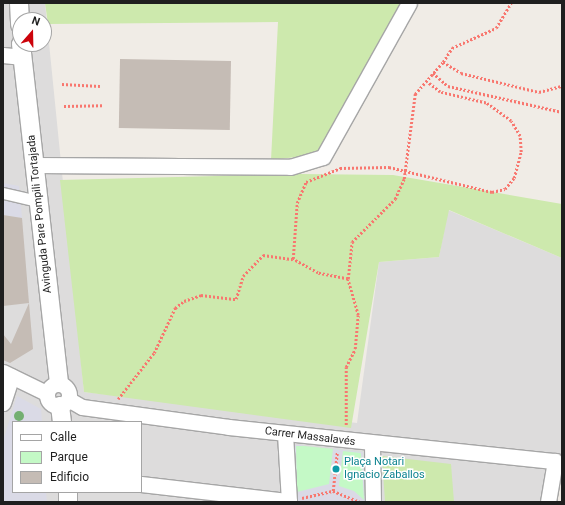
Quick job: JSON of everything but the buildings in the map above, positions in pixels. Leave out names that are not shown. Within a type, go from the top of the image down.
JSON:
[{"type":"street","points":[[35,164],[290,167],[323,157],[409,3]]},
{"type":"street","points":[[3,55],[14,52]]},
{"type":"street","name":"Avinguda Pare Pompili Tortajada","points":[[22,52],[39,201],[53,388]]},
{"type":"street","points":[[3,194],[39,201]]},
{"type":"street","points":[[3,404],[8,374],[53,388],[68,389],[63,409]]},
{"type":"street","name":"Carrer Massalavés","points":[[53,388],[50,403],[63,409],[82,407],[285,434],[341,444],[372,445],[555,461],[548,502]]},
{"type":"street","points":[[142,484],[291,501],[285,434]]},
{"type":"street","points":[[372,445],[373,502]]},
{"type":"path","points":[[333,491],[341,444],[346,367],[355,349],[358,315],[348,279],[355,237],[395,199],[406,173],[415,94],[443,62],[452,48],[496,28],[511,3]]},
{"type":"path","points":[[443,62],[461,73],[539,92],[562,86]]},
{"type":"path","points":[[433,73],[448,86],[562,112]]},
{"type":"path","points":[[293,259],[297,203],[306,182],[340,168],[389,167],[406,173],[492,192],[505,189],[514,178],[521,152],[520,136],[511,120],[486,103],[440,92],[426,81]]},
{"type":"path","points":[[62,84],[100,86]]},
{"type":"path","points":[[64,106],[102,105]]},
{"type":"path","points":[[117,401],[154,353],[175,308],[184,301],[201,295],[236,299],[243,276],[263,255],[293,259],[318,273],[348,279]]},
{"type":"path","points":[[291,501],[333,491],[361,502]]},
{"type":"shaded area","points":[[3,3],[45,3],[46,12],[12,12],[12,52],[50,52],[84,392],[357,423],[379,262],[439,257],[448,210],[562,258],[562,451],[554,502],[3,502]]},
{"type":"shaded area","points":[[3,183],[19,186],[22,218],[3,215]]},
{"type":"shaded area","points":[[17,396],[41,409],[42,421],[12,421],[12,493],[46,493],[47,502],[3,502],[3,441]]},
{"type":"shaded area","name":"Plaça Notari Ignacio Zaballos","points":[[295,445],[297,492],[329,484],[333,449],[316,447],[363,452],[365,502],[295,502]],"holes":[[[343,451],[361,453],[364,500],[354,491],[339,486]]]},
{"type":"green space","points":[[45,3],[401,3],[332,135],[313,155],[271,160],[278,22],[52,24],[52,12],[46,12]]},
{"type":"green space","points":[[299,174],[393,175],[562,204],[562,258],[449,210],[439,257],[379,262],[351,428],[84,392],[60,180]]},
{"type":"green space","points":[[295,445],[363,452],[365,502],[295,502]]},
{"type":"green space","points":[[382,456],[451,464],[454,502],[385,502]]},
{"type":"place","name":"Plaça Notari Ignacio Zaballos","points":[[336,469]]}]
